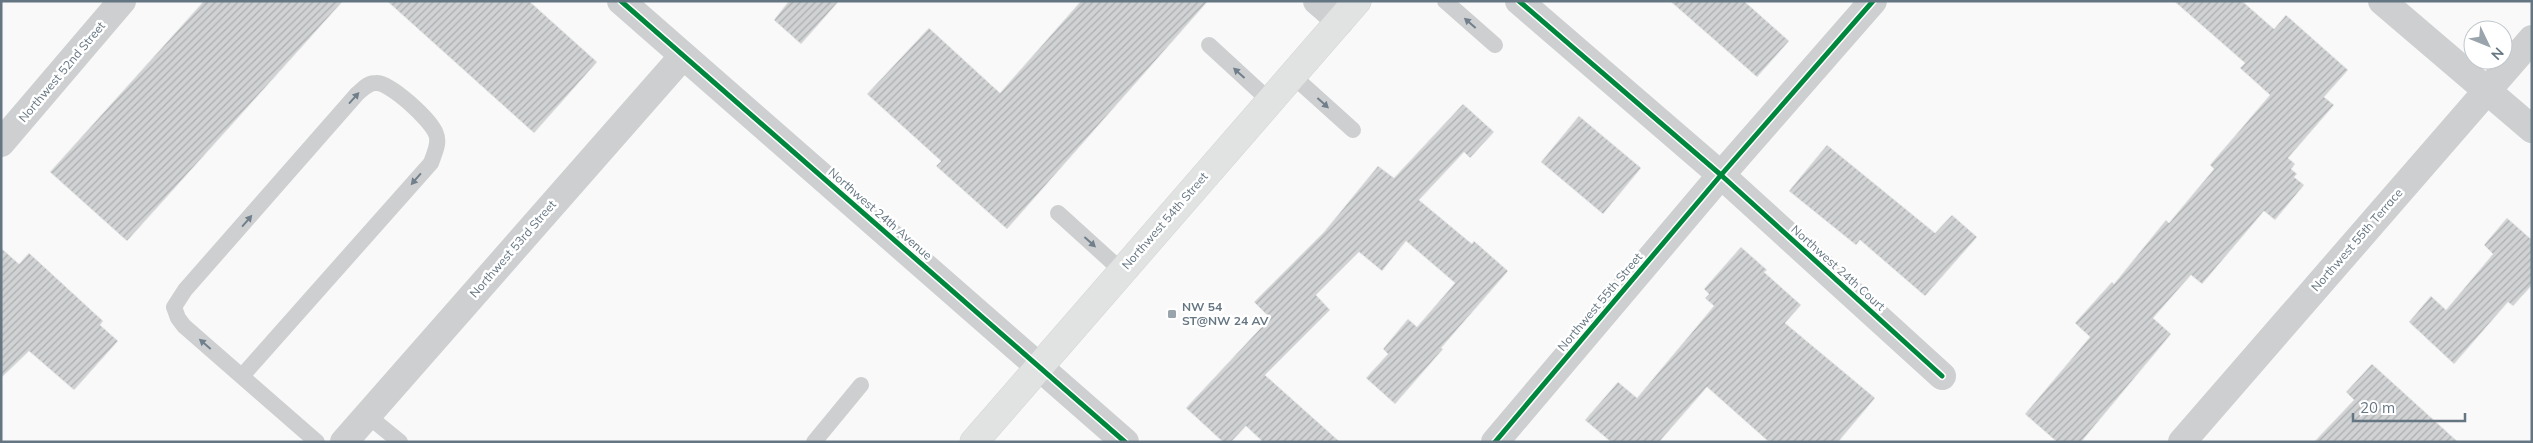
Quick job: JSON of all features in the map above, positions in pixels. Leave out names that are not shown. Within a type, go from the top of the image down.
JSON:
[{"type":"main road","name":"Northwest 54th Street","points":[[974,442],[1348,11]]},
{"type":"street","name":"Northwest 52nd Street","points":[[1,143],[122,1]]},
{"type":"street","name":"Northwest 24th Avenue","points":[[621,1],[1125,442]]},
{"type":"street","points":[[1317,1],[1348,11]]},
{"type":"street","name":"Northwest 24th Court","points":[[1518,1],[1721,175],[1942,376]]},
{"type":"street","points":[[1721,175],[1873,1]]},
{"type":"street","points":[[2382,1],[2532,129]]},
{"type":"street","name":"Northwest 55th Terrace","points":[[2182,442],[2532,39]]},
{"type":"street","name":"Northwest 53rd Street","points":[[344,442],[683,56]]},
{"type":"street","name":"Northwest 55th Street","points":[[1494,442],[1721,175]]},
{"type":"lane","points":[[1444,1],[1495,45]]},
{"type":"lane","points":[[1209,45],[1270,101]]},
{"type":"lane","points":[[1293,76],[1353,130]]},
{"type":"lane","points":[[242,376],[430,163],[437,147],[437,135],[432,124],[392,87],[378,82],[367,84],[357,94],[186,290],[174,307],[178,318],[184,326],[317,442]]},
{"type":"lane","points":[[1058,213],[1122,271]]},
{"type":"lane","points":[[814,442],[861,385]]},
{"type":"lane","points":[[367,415],[400,442]]},
{"type":"building","points":[[204,1],[343,1],[127,241],[50,172]]},
{"type":"building","points":[[387,1],[529,1],[597,62],[534,133]]},
{"type":"building","points":[[789,1],[839,1],[801,44],[774,20]]},
{"type":"building","points":[[1081,1],[1208,1],[1007,229],[936,166],[941,161],[867,94],[929,28],[1000,93]]},
{"type":"building","points":[[1670,1],[1744,1],[1789,41],[1757,77]]},
{"type":"building","points":[[2174,1],[2242,1],[2274,29],[2286,15],[2348,70],[2324,97],[2334,105],[2288,158],[2295,164],[2291,169],[2297,174],[2294,177],[2304,185],[2275,220],[2264,211],[2202,284],[2191,275],[2153,318],[2171,334],[2081,442],[2057,442],[2025,414],[2090,337],[2075,323],[2112,282],[2114,284],[2166,220],[2169,223],[2214,169],[2210,165],[2270,95],[2240,68],[2245,63]]},
{"type":"building","points":[[1463,104],[1494,132],[1470,158],[1464,152],[1419,200],[1472,244],[1474,241],[1508,271],[1395,404],[1366,378],[1388,354],[1383,349],[1408,319],[1417,327],[1455,283],[1406,241],[1382,271],[1359,252],[1316,295],[1330,310],[1265,375],[1340,442],[1263,442],[1246,426],[1231,442],[1223,442],[1186,408],[1270,318],[1254,302],[1324,232],[1378,166],[1394,178]]},
{"type":"building","points":[[1579,116],[1641,168],[1603,214],[1541,162]]},
{"type":"building","points":[[1827,145],[1935,233],[1952,215],[1977,237],[1925,296],[1860,240],[1856,245],[1789,191]]},
{"type":"building","points":[[2507,218],[2532,240],[2532,285],[2513,306],[2508,302],[2454,364],[2409,322],[2431,296],[2446,310],[2493,254],[2484,245]]},
{"type":"building","points":[[1741,247],[1767,270],[1764,272],[1801,305],[1785,323],[1875,398],[1838,442],[1769,442],[1707,387],[1659,442],[1611,442],[1585,420],[1618,382],[1637,398],[1714,306],[1705,298],[1709,294],[1704,289]]},
{"type":"building","points":[[1,248],[19,264],[29,253],[103,321],[100,325],[118,341],[74,390],[29,351],[1,378]]},
{"type":"building","points":[[2372,364],[2458,442],[2314,442],[2354,400],[2346,392]]},
{"type":"cycle path","points":[[621,1],[1125,442]]},
{"type":"cycle path","points":[[1519,1],[1721,175],[1942,376]]},
{"type":"cycle path","points":[[1495,442],[1721,175],[1873,1]]},
{"type":"place","name":"NW 54 ST@NW 24 AV","points":[[1172,314]]}]
